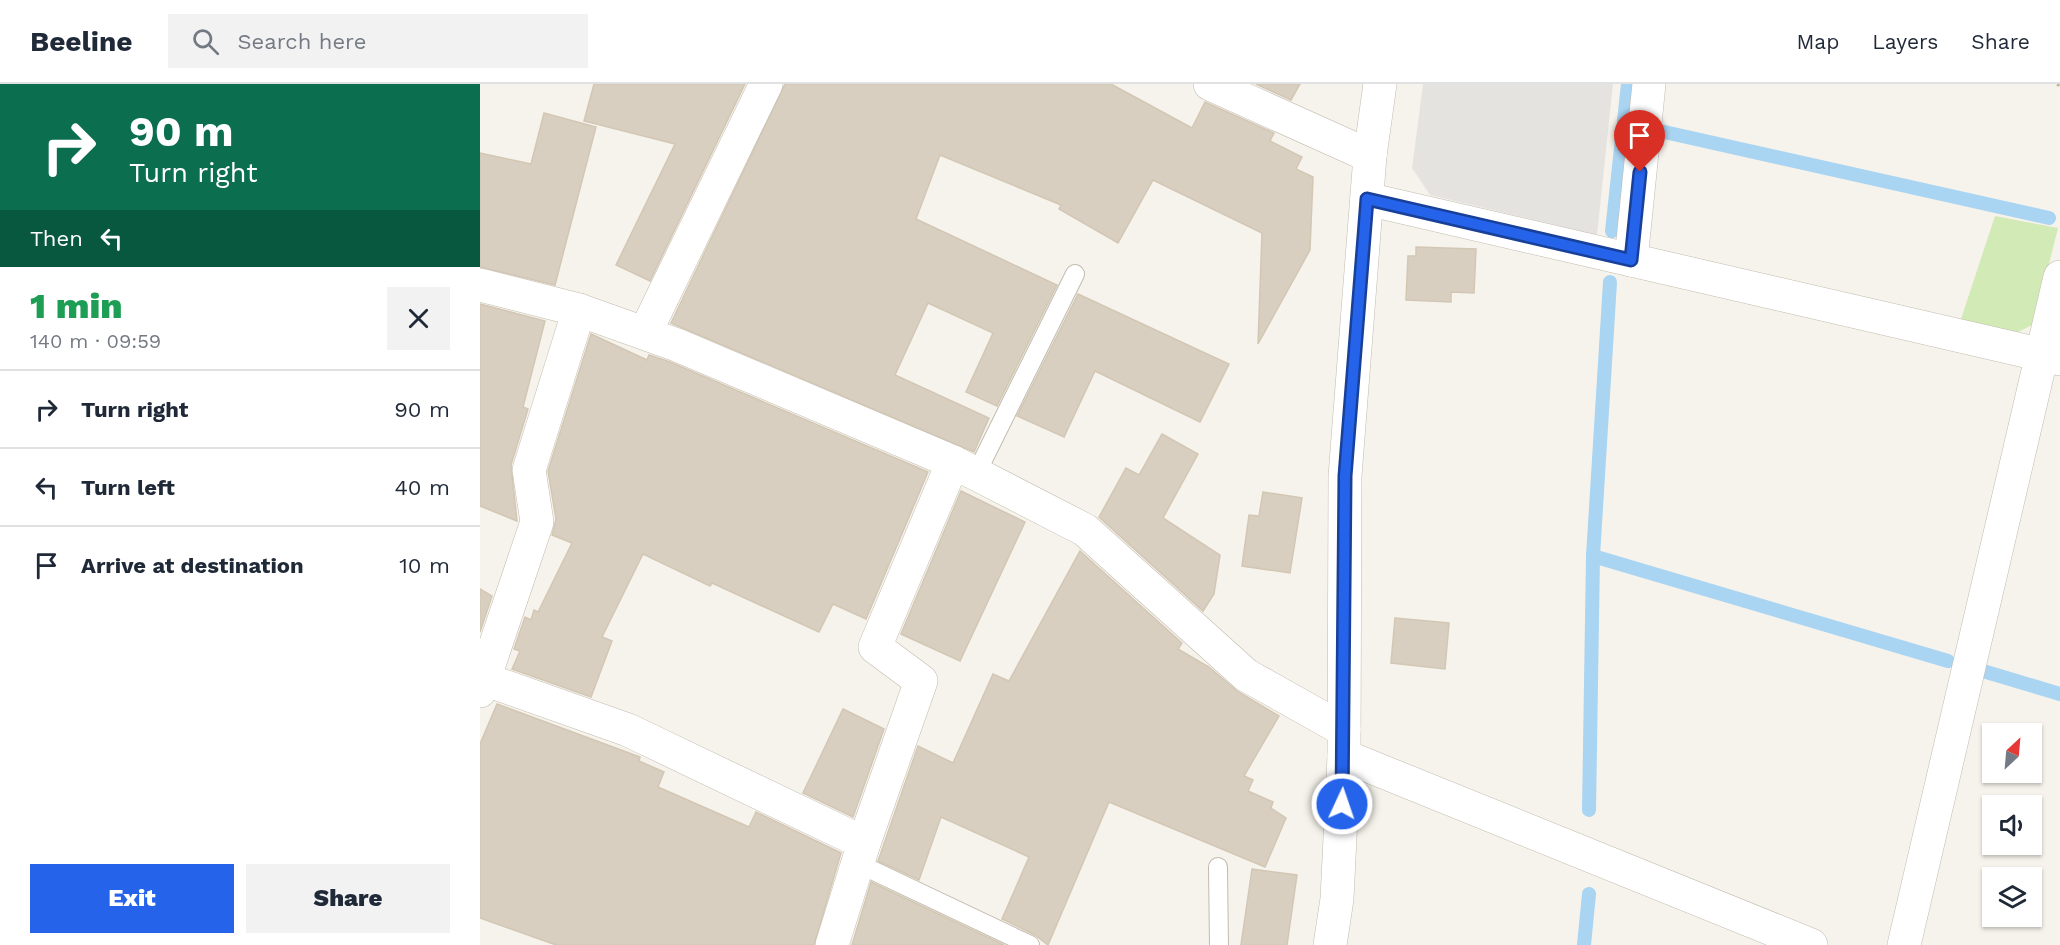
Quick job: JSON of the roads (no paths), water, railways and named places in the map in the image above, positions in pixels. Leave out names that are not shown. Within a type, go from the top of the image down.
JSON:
[{"type":"street","points":[[645,333],[766,84]]},
{"type":"street","points":[[1210,84],[1370,156]]},
{"type":"street","points":[[1330,945],[1336,899],[1344,743],[1345,476],[1370,156],[1380,84]]},
{"type":"street","points":[[1631,260],[1649,84]]},
{"type":"street","points":[[1367,199],[2051,357]]},
{"type":"street","points":[[1904,945],[2051,357],[2060,277]]},
{"type":"street","points":[[480,285],[579,310],[645,333],[965,468],[1085,530],[1246,675],[1344,743],[1811,945]]},
{"type":"street","points":[[579,310],[529,470],[537,522],[482,685],[628,730],[861,853]]},
{"type":"street","points":[[832,945],[861,853],[921,681],[875,647],[965,468]]},
{"type":"lane","points":[[965,468],[1075,274]]},
{"type":"lane","points":[[861,853],[1030,945]]},
{"type":"lane","points":[[1218,867],[1219,945]]},
{"type":"waterway","points":[[1612,231],[1628,84]]},
{"type":"waterway","points":[[1660,131],[2049,218]]},
{"type":"waterway","points":[[1589,810],[1593,556],[1610,282]]},
{"type":"waterway","points":[[1593,556],[1948,661]]},
{"type":"waterway","points":[[1983,671],[2060,694]]},
{"type":"waterway","points":[[1584,945],[1589,894]]}]
